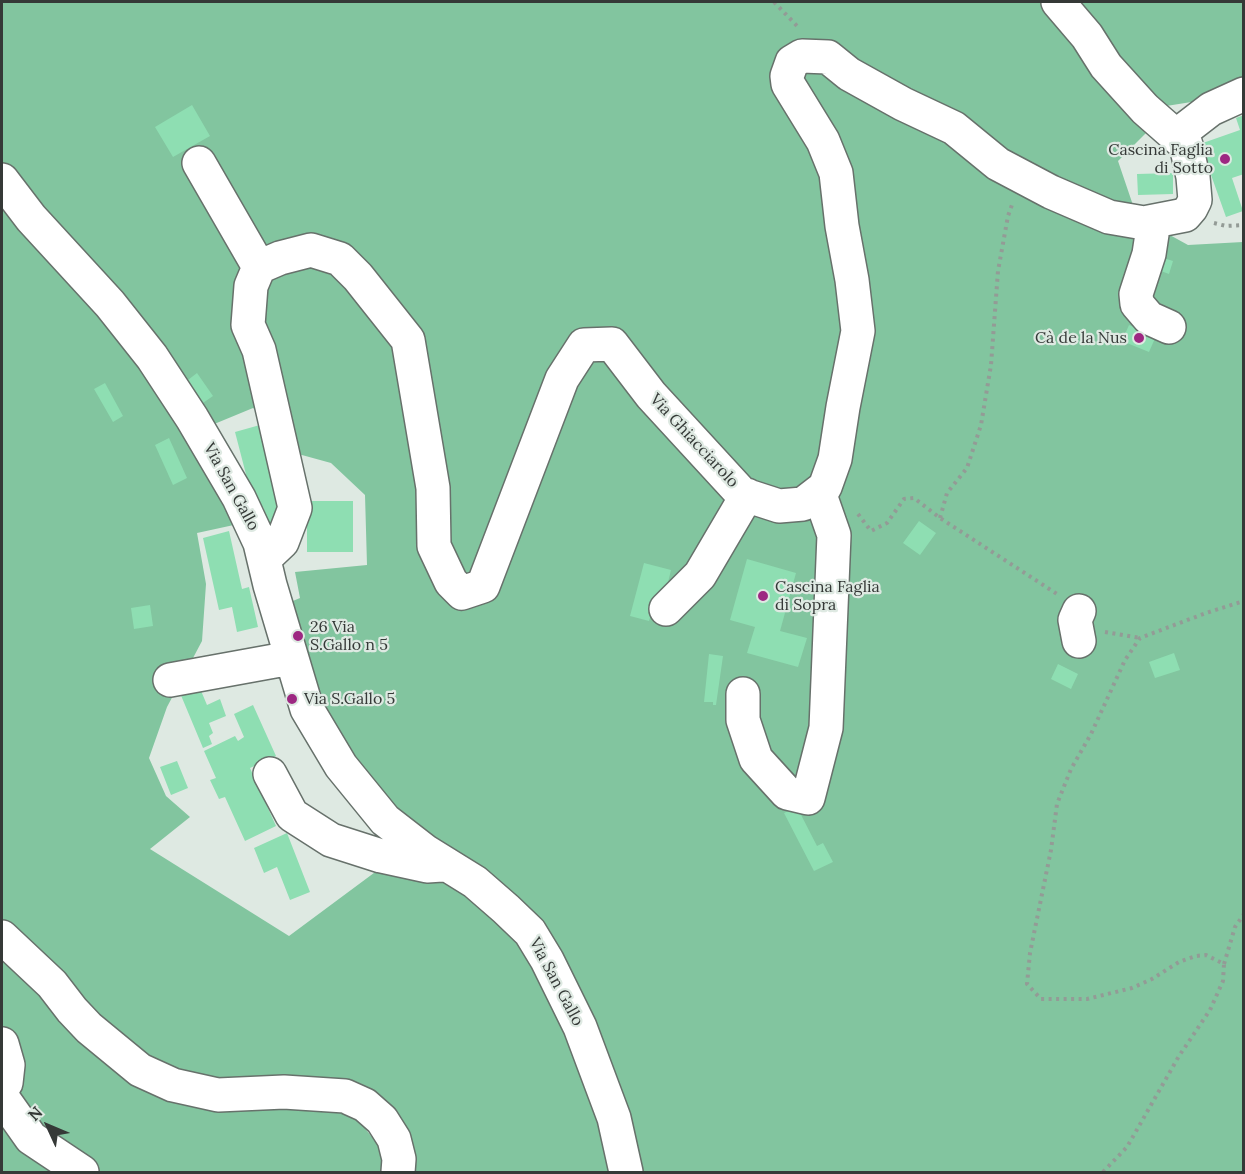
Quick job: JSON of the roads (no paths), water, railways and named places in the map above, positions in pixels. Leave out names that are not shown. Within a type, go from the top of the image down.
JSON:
[{"type":"street","points":[[743,694],[743,720],[756,759],[787,793],[808,798],[826,728],[834,535],[819,492],[825,487],[836,459],[843,407],[858,331],[836,173],[823,141],[788,84],[787,76],[792,62],[802,56],[828,57],[858,79],[903,104],[954,128],[998,164],[1051,192],[1109,217],[1144,223],[1185,215],[1195,200],[1193,177],[1182,143],[1145,109],[1106,66],[1088,36],[1058,2]]},
{"type":"street","points":[[1182,143],[1211,109],[1236,97]]},
{"type":"street","points":[[199,163],[259,267],[251,286],[248,325],[259,350],[295,508],[282,542],[260,546],[254,550],[257,579],[267,621]]},
{"type":"street","name":"Via San Gallo","points":[[2,180],[31,218],[110,304],[152,357],[216,458],[239,498],[260,546],[307,709],[341,766],[385,820],[425,851],[475,882],[530,932],[547,960],[580,1027],[615,1118],[626,1173]]},
{"type":"street","points":[[1154,221],[1149,254],[1136,294],[1137,304],[1149,318],[1169,327]]},
{"type":"street","name":"Via Ghiacciarolo","points":[[259,267],[280,258],[311,250],[340,259],[358,276],[408,340],[433,488],[434,546],[451,582],[462,593],[483,586],[562,379],[584,345],[612,344],[651,395],[742,494],[779,506],[802,504],[819,492]]},
{"type":"street","points":[[666,609],[700,575],[747,495]]},
{"type":"street","points":[[170,680],[291,658]]},
{"type":"street","points":[[270,774],[292,815],[331,840],[393,859],[428,866],[446,864]]},
{"type":"street","points":[[2,937],[52,984],[89,1028],[140,1070],[173,1085],[218,1095],[284,1092],[345,1096],[365,1106],[382,1120],[394,1139],[399,1159],[398,1173]]},
{"type":"street","points":[[2,960],[16,964],[48,993],[72,1010]]},
{"type":"street","points":[[2,1044],[8,1065],[6,1083],[2,1088]]},
{"type":"street","points":[[2,1097],[31,1138],[82,1173]]},
{"type":"place","name":"Cascina Faglia di Sotto","points":[[1225,159]]},
{"type":"place","name":"Cà de la Nus","points":[[1139,338]]},
{"type":"place","name":"Cascina Faglia di Sopra","points":[[763,596]]},
{"type":"place","name":"26 Via S.Gallo n 5","points":[[298,636]]},
{"type":"place","name":"Via S.Gallo 5","points":[[292,699]]}]
